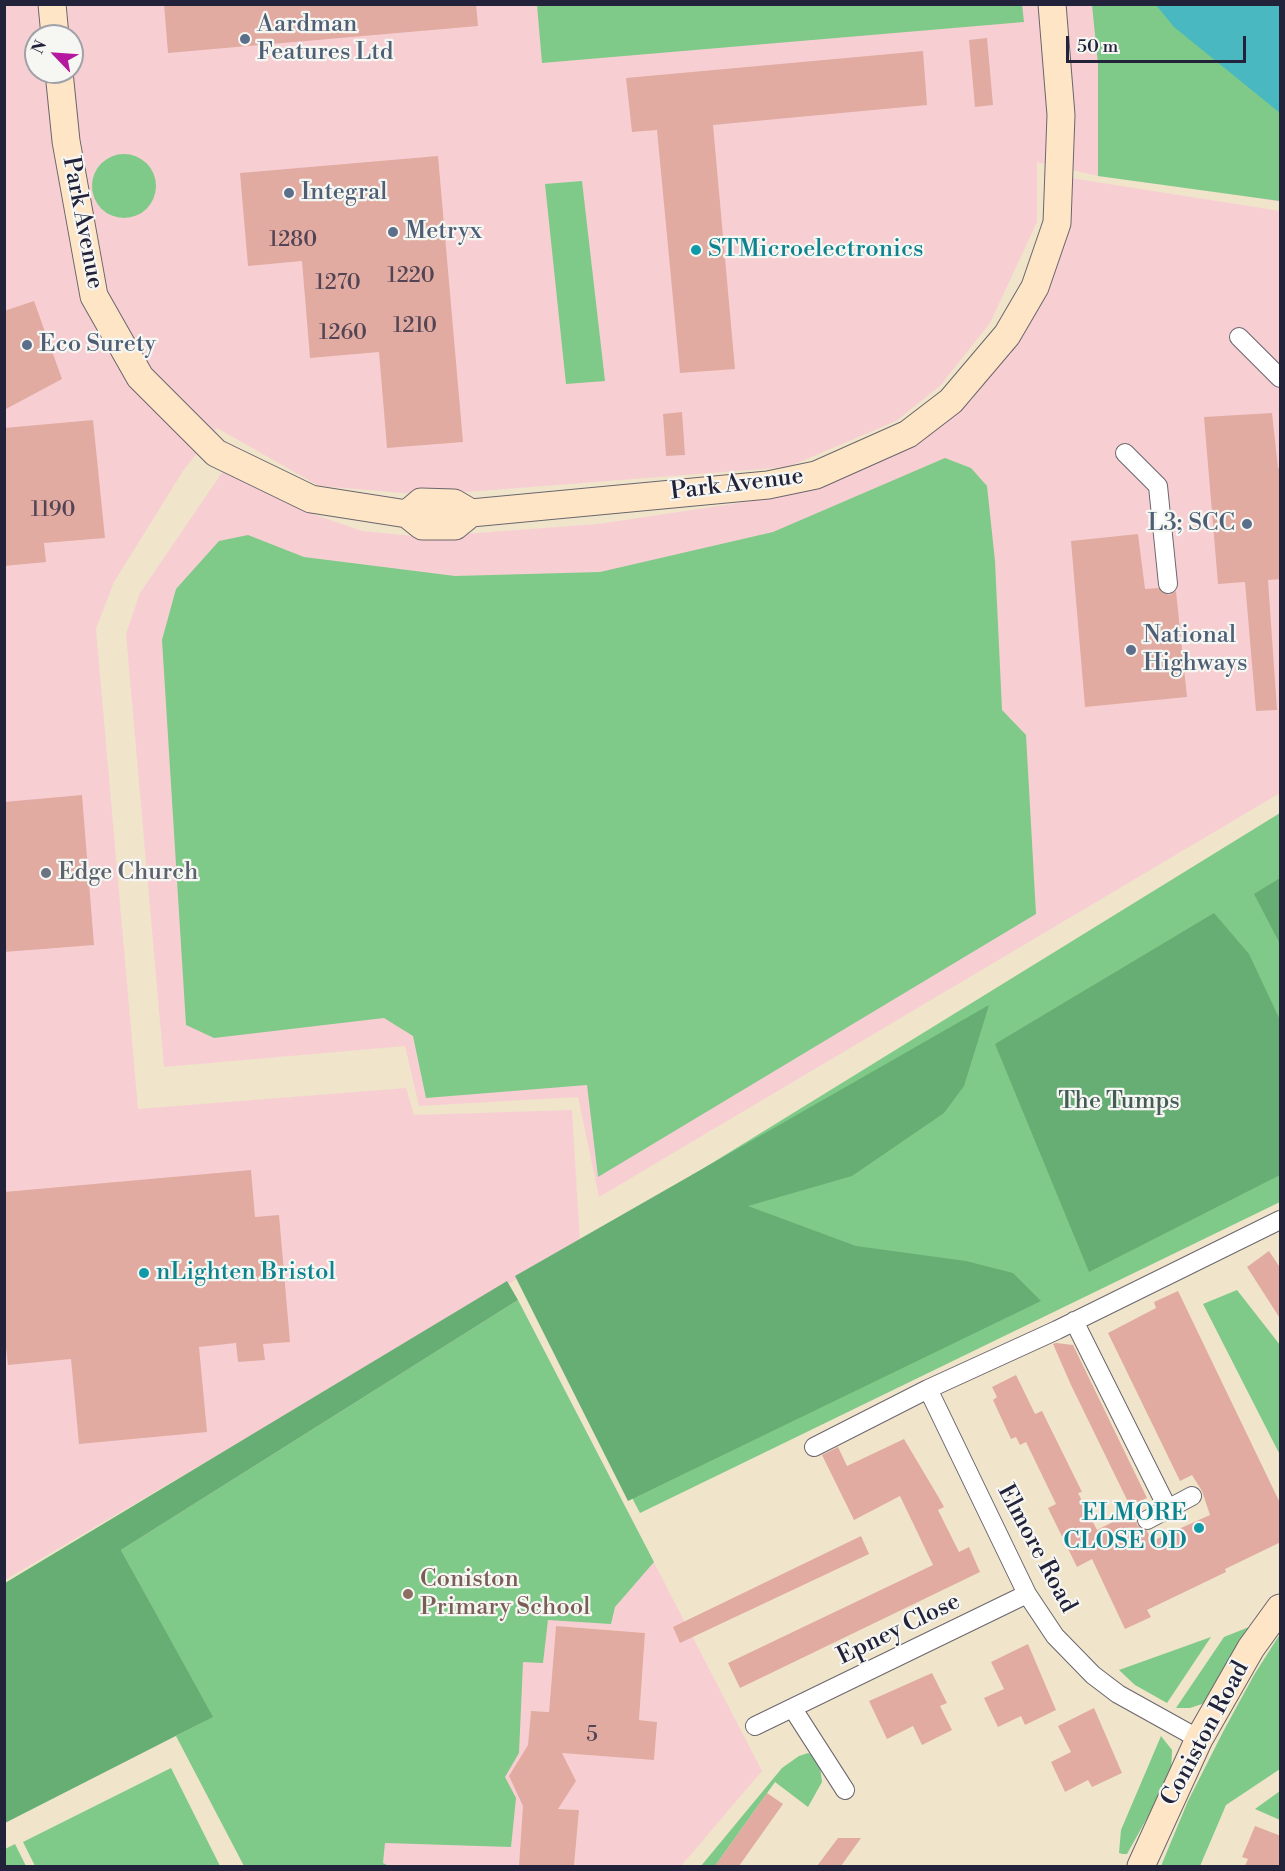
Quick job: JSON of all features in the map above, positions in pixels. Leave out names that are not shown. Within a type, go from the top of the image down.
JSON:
[{"type":"street","points":[[52,4],[54,24]]},
{"type":"street","name":"Park Avenue","points":[[60,84],[66,141],[94,296],[140,377],[216,453],[311,499],[407,514],[422,526],[455,525],[471,513],[768,485],[816,475],[908,434],[951,401],[1007,335],[1035,287],[1057,223],[1061,115],[1052,4]]},
{"type":"street","points":[[1239,337],[1281,378]]},
{"type":"street","points":[[1125,453],[1158,486],[1168,584]]},
{"type":"street","points":[[814,1447],[928,1389],[1281,1220]]},
{"type":"street","points":[[1074,1321],[1168,1509]]},
{"type":"street","name":"Elmore Road","points":[[928,1389],[1026,1594],[1055,1636],[1093,1675],[1118,1694],[1199,1739]]},
{"type":"street","points":[[1147,1520],[1192,1496]]},
{"type":"street","name":"Epney Close","points":[[754,1726],[794,1709],[1026,1594]]},
{"type":"street","name":"Coniston Road","points":[[1141,1866],[1199,1739],[1251,1648],[1281,1608]]},
{"type":"street","points":[[794,1709],[845,1790]]},
{"type":"shaded area","points":[[4,5],[1280,5],[1280,202],[1166,183],[1098,176],[1037,162],[1037,222],[990,323],[940,386],[896,421],[788,467],[428,495],[319,486],[217,428],[183,471],[114,582],[96,629],[138,1109],[406,1088],[414,1115],[572,1110],[580,1242],[5,1580]]},
{"type":"shaded area","points":[[1071,178],[1280,211],[1280,793],[599,1197],[578,1097],[419,1106],[405,1046],[164,1067],[126,634],[140,593],[223,471],[307,512],[362,531],[423,537],[598,524],[766,499],[821,487],[913,445],[970,402],[1027,328],[1063,242]]},
{"type":"shaded area","name":"Coniston Primary School","points":[[518,1300],[762,1771],[681,1866],[574,1866],[579,1810],[534,1807],[575,1781],[566,1761],[553,1760],[553,1752],[657,1722],[639,1720],[645,1633],[556,1626],[549,1712],[531,1711],[519,1866],[244,1866],[176,1736],[212,1717],[121,1550]]},
{"type":"green space","points":[[1022,4],[1024,22],[542,63],[537,5]]},
{"type":"green space","points":[[1092,5],[1280,5],[1280,201],[1098,176],[1098,64]]},
{"type":"green space","points":[[118,154],[130,154],[147,163],[154,174],[156,186],[154,198],[147,209],[130,218],[118,218],[106,213],[97,204],[92,192],[92,180],[97,168],[106,159]]},
{"type":"green space","points":[[582,181],[605,381],[566,384],[545,184]]},
{"type":"green space","points":[[945,458],[971,468],[987,486],[995,561],[1002,710],[1026,735],[1036,914],[598,1177],[587,1085],[426,1098],[413,1036],[384,1018],[214,1038],[186,1025],[162,640],[176,589],[219,541],[248,535],[304,557],[455,576],[600,572],[773,532]]},
{"type":"green space","name":"The Tumps","points":[[1280,813],[1280,1202],[640,1513],[519,1282]]},
{"type":"green space","points":[[1280,878],[1280,944],[1254,894]]},
{"type":"green space","points":[[1214,913],[1249,954],[1280,1020],[1280,1175],[1089,1272],[995,1044]]},
{"type":"green space","points":[[989,1005],[964,1086],[944,1113],[852,1176],[748,1206],[856,1246],[966,1261],[1013,1273],[1041,1301],[628,1501],[515,1276]]},
{"type":"green space","points":[[507,1281],[518,1300],[121,1550],[213,1717],[5,1823],[5,1583]]},
{"type":"green space","points":[[1237,1290],[1280,1345],[1280,1455],[1203,1304]]},
{"type":"green space","name":"Coniston Primary School","points":[[518,1300],[654,1562],[615,1607],[611,1624],[548,1620],[543,1663],[523,1662],[519,1753],[505,1777],[516,1798],[511,1847],[385,1843],[383,1863],[389,1866],[244,1866],[176,1736],[212,1717],[121,1550]]},
{"type":"green space","points":[[1259,1623],[1212,1696],[1202,1704],[1190,1708],[1176,1708],[1224,1637]]},
{"type":"green space","points":[[1280,1634],[1280,1769],[1226,1805],[1200,1866],[1161,1866],[1188,1801],[1224,1730]]},
{"type":"green space","points":[[1211,1637],[1167,1703],[1135,1685],[1119,1670]]},
{"type":"green space","points":[[1161,1736],[1172,1750],[1171,1775],[1127,1854],[1119,1853],[1121,1830]]},
{"type":"green space","points":[[808,1753],[814,1756],[820,1766],[822,1782],[808,1807],[775,1782],[715,1866],[701,1866],[782,1768],[799,1756]]},
{"type":"green space","points":[[171,1768],[220,1866],[35,1866],[23,1842]]},
{"type":"green space","points":[[1280,1791],[1280,1820],[1255,1809]]},
{"type":"green space","points":[[15,1844],[26,1866],[5,1866],[5,1849]]},
{"type":"water","points":[[1156,5],[1280,5],[1280,113],[1174,27]]},
{"type":"building","name":"Aardman Features Ltd","points":[[164,4],[476,4],[478,26],[168,53]]},
{"type":"building","points":[[987,38],[993,105],[975,107],[969,40]]},
{"type":"building","name":"STMicroelectronics","points":[[923,51],[927,105],[713,125],[735,369],[680,373],[657,130],[632,132],[626,78]]},
{"type":"building","points":[[438,156],[463,442],[387,448],[379,352],[310,358],[302,261],[248,266],[240,173]]},
{"type":"building","name":"Eco Surety","points":[[34,301],[62,379],[4,410],[4,311]]},
{"type":"building","points":[[682,412],[685,455],[666,456],[663,414]]},
{"type":"building","name":"L3; SCC","points":[[1272,413],[1278,468],[1281,468],[1281,579],[1268,580],[1277,710],[1256,711],[1245,582],[1218,584],[1204,417]]},
{"type":"building","points":[[93,420],[105,538],[44,543],[46,562],[4,566],[4,428]]},
{"type":"building","name":"National Highways","points":[[1138,534],[1145,589],[1158,588],[1169,595],[1176,591],[1187,697],[1085,707],[1071,541]]},
{"type":"building","name":"Edge Church","points":[[82,795],[94,945],[4,952],[4,802]]},
{"type":"building","name":"nLighten Bristol","points":[[251,1170],[255,1217],[279,1215],[290,1342],[263,1344],[265,1360],[238,1362],[236,1343],[199,1347],[207,1432],[79,1444],[71,1359],[8,1365],[4,1330],[4,1192]]},
{"type":"building","points":[[1269,1251],[1281,1269],[1281,1320],[1247,1267]]},
{"type":"building","points":[[1178,1291],[1281,1505],[1281,1542],[1225,1569],[1226,1572],[1147,1610],[1151,1617],[1125,1629],[1092,1559],[1077,1567],[1048,1508],[1056,1504],[1026,1442],[1020,1445],[1016,1437],[1011,1439],[993,1400],[997,1397],[992,1387],[1016,1375],[1035,1414],[1042,1411],[1082,1492],[1078,1493],[1097,1530],[1136,1510],[1137,1525],[1147,1531],[1152,1541],[1210,1515],[1202,1491],[1192,1475],[1180,1481],[1108,1333],[1156,1308],[1154,1302]]},
{"type":"building","points":[[1053,1344],[1073,1345],[1147,1498],[1130,1506],[1071,1385]]},
{"type":"building","points":[[904,1439],[944,1507],[938,1510],[959,1552],[969,1547],[980,1572],[740,1688],[728,1663],[933,1565],[900,1496],[854,1520],[822,1455],[838,1447],[847,1466]]},
{"type":"building","points":[[861,1536],[869,1554],[680,1643],[673,1627]]},
{"type":"building","name":"Coniston Primary School","points":[[556,1626],[645,1633],[639,1720],[657,1722],[654,1760],[562,1753],[576,1781],[558,1809],[579,1810],[574,1866],[519,1866],[523,1806],[509,1776],[528,1745],[531,1711],[549,1712]]},
{"type":"building","points":[[1028,1644],[1056,1710],[1025,1725],[1021,1716],[998,1727],[984,1698],[1004,1689],[991,1662]]},
{"type":"building","points":[[932,1673],[947,1703],[940,1706],[952,1730],[922,1745],[913,1726],[887,1739],[869,1701]]},
{"type":"building","points":[[1094,1708],[1122,1773],[1092,1787],[1088,1780],[1065,1792],[1051,1762],[1071,1752],[1058,1726]]},
{"type":"building","points":[[767,1793],[783,1804],[739,1866],[715,1866]]},
{"type":"building","points":[[1255,1826],[1281,1836],[1281,1866],[1245,1866],[1248,1859],[1242,1857]]},
{"type":"building","points":[[838,1838],[861,1838],[841,1866],[817,1866]]},
{"type":"place","name":"Aardman Features Ltd","points":[[245,39]]},
{"type":"place","name":"Integral","points":[[289,193]]},
{"type":"place","name":"Metryx","points":[[393,232]]},
{"type":"place","name":"STMicroelectronics","points":[[696,250]]},
{"type":"place","name":"Eco Surety","points":[[27,345]]},
{"type":"place","name":"L3; SCC","points":[[1247,524]]},
{"type":"place","name":"National Highways","points":[[1131,650]]},
{"type":"place","name":"Edge Church","points":[[46,873]]},
{"type":"place","name":"nLighten Bristol","points":[[144,1273]]},
{"type":"place","name":"ELMORE CLOSE OD","points":[[1199,1528]]},
{"type":"place","name":"Coniston Primary School","points":[[408,1594]]}]
